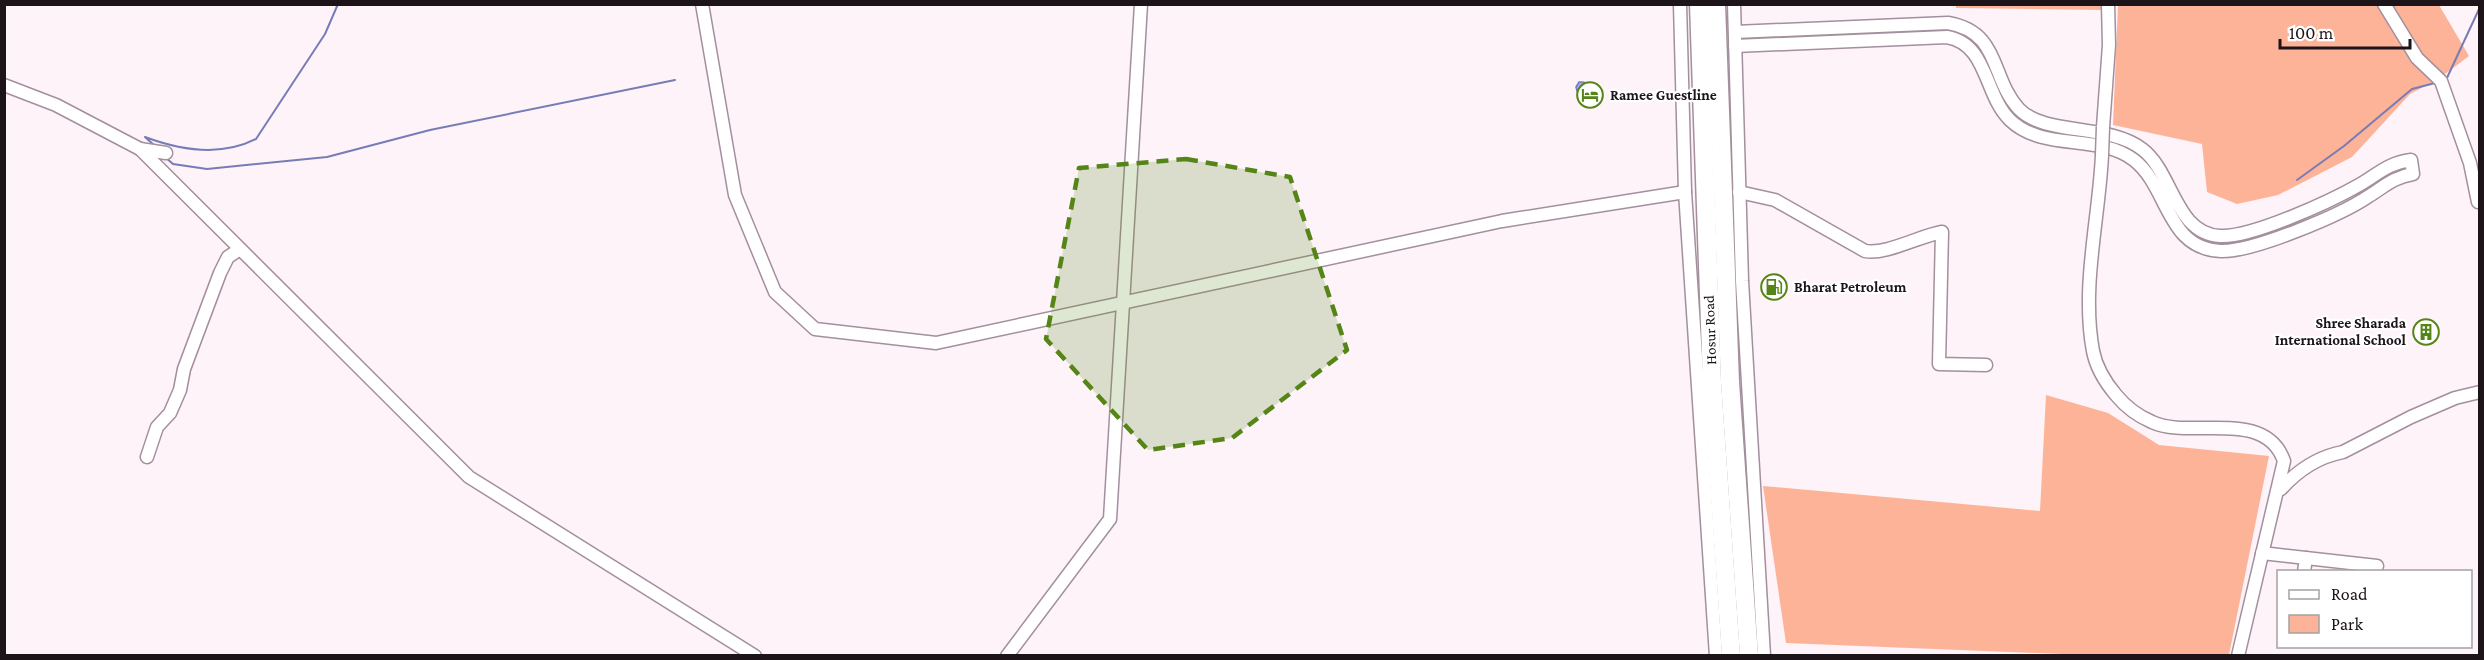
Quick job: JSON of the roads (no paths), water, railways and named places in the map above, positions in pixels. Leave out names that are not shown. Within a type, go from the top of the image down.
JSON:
[{"type":"highway","name":"Hosur Road","points":[[1699,4],[1712,382],[1731,656]]},
{"type":"highway","name":"Hosur Road","points":[[1716,4],[1730,382],[1749,656]]},
{"type":"street","points":[[702,4],[735,195],[775,292],[815,329],[936,344],[1502,222],[1685,192]]},
{"type":"street","points":[[1006,656],[1110,519],[1140,4]]},
{"type":"street","points":[[1680,4],[1685,192],[1716,656]]},
{"type":"street","points":[[1734,4],[1739,192],[1764,656]]},
{"type":"street","points":[[2108,4],[2109,45],[2102,155],[2088,315],[2093,353],[2104,380],[2124,405],[2152,423],[2169,427],[2226,428],[2254,432],[2276,446],[2284,460],[2238,656]]},
{"type":"street","points":[[2384,4],[2417,58],[2441,81],[2475,162],[2478,202]]},
{"type":"street","points":[[1735,32],[1948,23],[1964,27],[1978,36],[1988,47],[2011,97],[2024,113],[2042,122],[2111,134],[2135,144],[2157,164],[2188,220],[2204,232],[2216,236],[2230,236],[2304,213],[2362,184],[2376,171],[2393,163],[2411,160],[2413,174],[2391,180],[2370,196],[2309,227],[2232,250],[2214,250],[2190,241],[2177,229],[2146,172],[2128,156],[2108,148],[2038,136],[2015,125],[1998,104],[1976,55],[1958,40],[1947,38],[1735,46]]},
{"type":"street","points":[[4,85],[56,105],[140,149],[469,477],[755,656]]},
{"type":"street","points":[[140,149],[160,152]]},
{"type":"street","points":[[1739,192],[1775,200],[1865,251],[1882,252],[1922,235],[1942,232],[1940,364],[1986,365]]},
{"type":"street","points":[[147,457],[157,427],[170,413],[180,390],[184,369],[224,265],[228,257],[240,249]]},
{"type":"street","points":[[2278,492],[2295,473],[2327,455],[2343,452],[2455,398],[2480,392]]},
{"type":"street","points":[[2262,553],[2377,566]]},
{"type":"street","points":[[2304,570],[2306,558]]},
{"type":"water","points":[[1579,82],[1593,88],[1598,97],[1596,104],[1589,104],[1580,97],[1576,87]]},
{"type":"waterway","points":[[155,146],[145,137],[201,150],[229,148],[256,139],[325,34],[338,4]]},
{"type":"waterway","points":[[2446,80],[2480,7]]},
{"type":"waterway","points":[[165,157],[173,164],[207,169],[327,157],[430,130],[675,80]]},
{"type":"waterway","points":[[2297,180],[2344,146],[2412,89],[2435,83]]},
{"type":"place","name":"Ramee Guestline","points":[[1590,95]]},
{"type":"place","name":"Bharat Petroleum","points":[[1774,287]]},
{"type":"place","name":"Shree Sharada International School","points":[[2426,332]]}]
